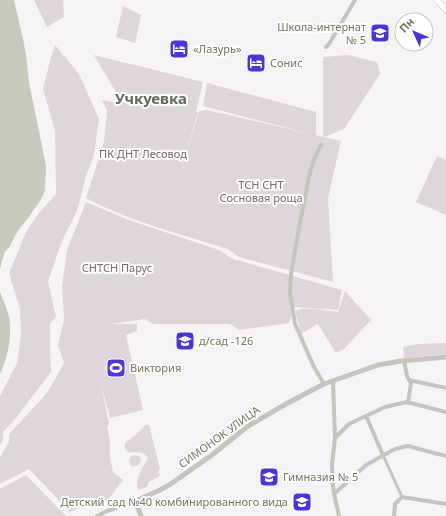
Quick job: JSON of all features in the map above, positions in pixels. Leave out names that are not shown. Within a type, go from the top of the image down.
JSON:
[{"type":"main road","points":[[437,0],[446,10]]},
{"type":"street","points":[[326,47],[355,0]]},
{"type":"street","points":[[321,144],[310,172],[291,274],[290,292],[295,324],[314,367],[324,384]]},
{"type":"street","name":"СИМОНОК УЛИЦА","points":[[97,516],[160,490],[212,456],[248,426],[324,384],[378,365],[404,360],[446,357]]},
{"type":"street","points":[[404,360],[407,376],[411,383],[408,403]]},
{"type":"street","points":[[409,380],[446,388]]},
{"type":"street","points":[[333,381],[335,438],[332,464],[334,494],[339,516]]},
{"type":"street","points":[[335,438],[349,424],[385,407],[408,403],[445,412],[446,406]]},
{"type":"street","points":[[366,416],[402,497]]},
{"type":"street","points":[[334,494],[366,465],[395,449],[408,446],[446,456]]},
{"type":"street","points":[[402,497],[446,504]]},
{"type":"street","points":[[394,516],[395,504],[402,497]]},
{"type":"street","points":[[133,502],[138,508],[141,516]]},
{"type":"green space","points":[[34,0],[63,0],[64,17],[47,27]]},
{"type":"green space","points":[[123,6],[141,15],[135,43],[116,37]]},
{"type":"green space","points":[[55,45],[79,74],[99,119],[94,155],[86,176],[77,211],[62,241],[48,281],[56,317],[50,323],[51,372],[16,418],[3,432],[3,441],[0,445],[0,396],[17,363],[21,336],[20,309],[9,273],[26,232],[39,213],[56,194],[55,131],[43,89]]},
{"type":"green space","points":[[94,55],[203,82],[196,112],[198,112],[176,188],[199,111],[207,110],[311,134],[203,106],[207,83],[316,112],[316,135],[323,137],[323,57],[348,55],[377,62],[380,74],[344,129],[324,137],[341,141],[328,198],[333,282],[239,257],[228,249],[138,221],[86,198],[104,142],[107,111],[102,100],[123,104]]},
{"type":"green space","points":[[437,156],[446,160],[446,215],[416,202]]},
{"type":"green space","name":"СНТСН Парус","points":[[86,202],[126,219],[219,250],[233,259],[342,290],[338,310],[295,307],[289,323],[239,330],[230,324],[153,324],[145,319],[111,324],[137,324],[137,331],[126,335],[143,410],[110,418],[101,384],[109,424],[107,426],[113,472],[123,480],[105,504],[101,507],[92,502],[70,512],[29,469],[0,484],[0,457],[9,442],[9,434],[47,393],[64,363],[58,345],[64,320],[62,286],[67,250]]},
{"type":"green space","points":[[345,291],[371,320],[344,349],[336,353],[318,324],[301,334],[295,311],[310,309],[338,312]]},
{"type":"green space","points":[[446,343],[446,354],[404,358],[403,347],[418,344]]},
{"type":"green space","points":[[145,425],[149,425],[160,469],[158,471],[160,476],[149,482],[147,487],[138,490],[138,477],[148,458],[146,455],[139,452],[128,452],[125,448],[125,443],[136,435]]},
{"type":"green space","points":[[134,455],[141,458],[140,464],[132,467],[129,462],[130,457]]},
{"type":"green space","points":[[26,475],[66,516],[0,516],[0,489]]},
{"type":"shaded area","points":[[0,0],[14,0],[23,39],[29,82],[46,166],[45,191],[40,201],[20,228],[5,252],[0,269]]},
{"type":"shaded area","points":[[0,292],[10,321],[10,337],[5,362],[0,374]]},
{"type":"place","name":"Школа-интернат № 5","points":[[380,33]]},
{"type":"place","name":"«Лазурь»","points":[[179,49]]},
{"type":"place","name":"Сонис","points":[[256,63]]},
{"type":"place","name":"д/сад -126","points":[[185,341]]},
{"type":"place","name":"Виктория","points":[[116,368]]},
{"type":"place","name":"Гимназия № 5","points":[[269,477]]},
{"type":"place","name":"Детский сад №40 комбинированного вида","points":[[302,502]]},
{"type":"district","name":"Учкуевка","points":[[151,99]]},
{"type":"park label","name":"ПК ДНТ Лесовод","points":[[143,154]]},
{"type":"park label","name":"ТСН СНТ Сосновая роща","points":[[261,191]]}]
